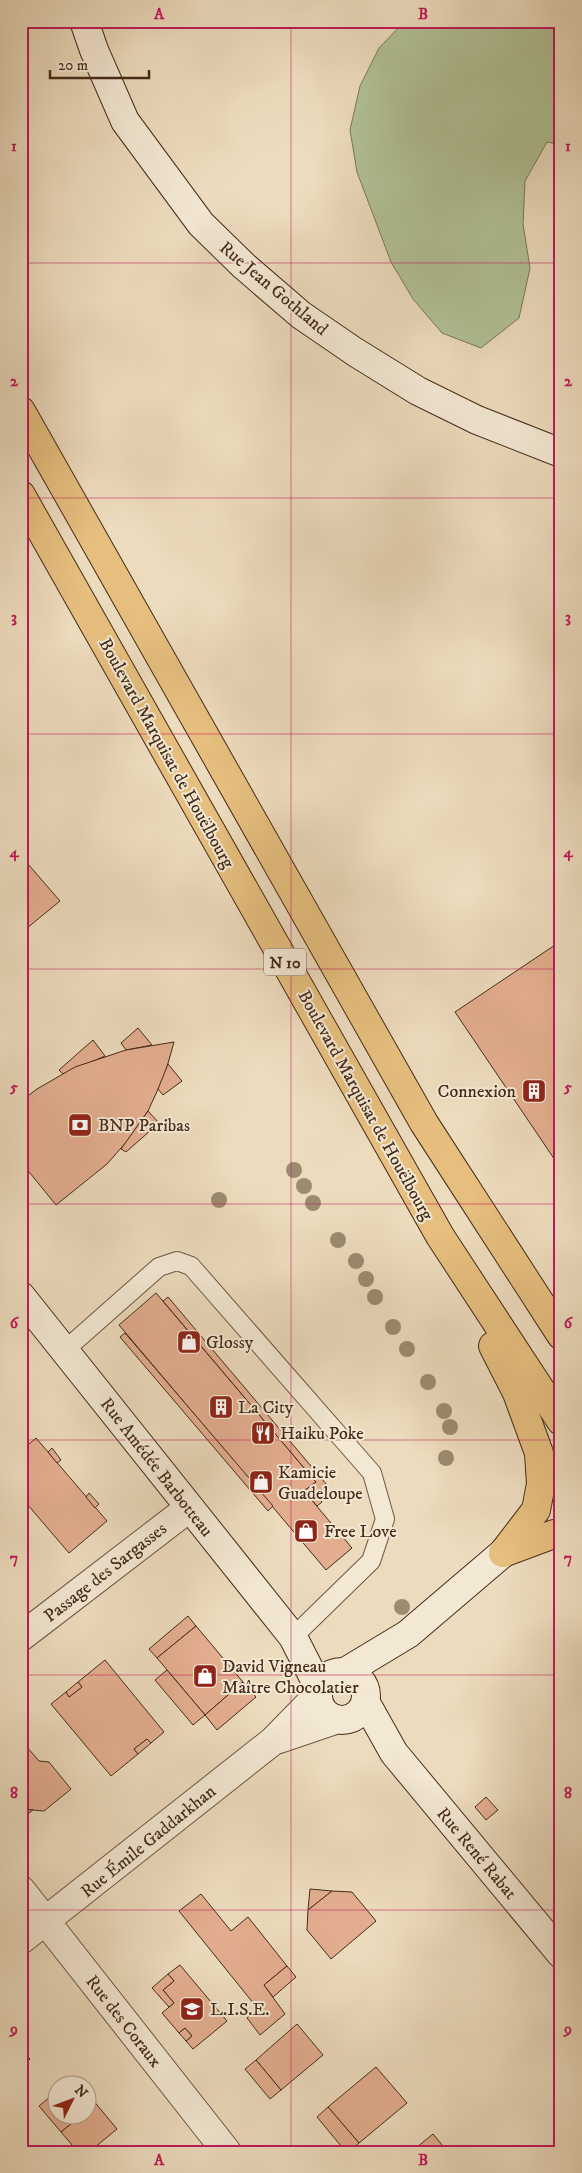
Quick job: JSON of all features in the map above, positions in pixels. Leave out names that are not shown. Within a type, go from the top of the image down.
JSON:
[{"type":"main road","name":"N 10","points":[[21,411],[424,1123],[561,1335]]},
{"type":"main road","name":"Boulevard Marquisat de Houëlbourg","points":[[21,494],[440,1236],[561,1421]]},
{"type":"main road","points":[[440,1236],[517,1394],[539,1453],[541,1484],[536,1510],[503,1553]]},
{"type":"main road","points":[[503,1553],[554,1534],[561,1534]]},
{"type":"street","name":"Rue Jean Gothland","points":[[84,21],[94,50],[125,120],[201,224],[244,266],[301,315],[355,352],[418,391],[477,420],[561,453]]},
{"type":"street","name":"Rue Amédée Barbotteau","points":[[21,1296],[330,1682],[322,1711],[354,1709]]},
{"type":"street","name":"Passage des Sargasses","points":[[21,1637],[189,1508]]},
{"type":"street","name":"Rue Émile Gaddarkhan","points":[[21,1940],[273,1741],[330,1682],[408,1634],[503,1553]]},
{"type":"street","name":"Rue Émile Gaddarkhan","points":[[273,1741],[354,1709],[408,1634]]},
{"type":"street","points":[[330,1682],[360,1679],[354,1709]]},
{"type":"street","name":"Rue René Rabat","points":[[354,1709],[394,1753],[561,1954]]},
{"type":"street","name":"Rue des Coraux","points":[[21,1890],[227,2152]]},
{"type":"lane","points":[[65,1350],[159,1267],[176,1261],[191,1266],[372,1473],[385,1519],[371,1560],[293,1637]]},
{"type":"green space","points":[[405,21],[561,21],[561,145],[547,142],[525,181],[523,224],[530,268],[519,318],[481,348],[442,333],[413,299],[391,262],[357,172],[350,130],[360,86],[379,48]]},
{"type":"building","points":[[21,856],[60,901],[21,933]]},
{"type":"building","name":"Connexion","points":[[561,941],[561,1169],[455,1012]]},
{"type":"building","points":[[138,1028],[152,1045],[126,1050],[121,1043]]},
{"type":"building","points":[[93,1040],[105,1056],[63,1074],[59,1070]]},
{"type":"building","name":"BNP Paribas","points":[[174,1042],[165,1074],[148,1111],[129,1139],[107,1164],[56,1205],[21,1162],[21,1101],[37,1089],[75,1067],[126,1050]]},
{"type":"building","points":[[168,1064],[182,1081],[163,1095],[158,1089]]},
{"type":"building","points":[[148,1111],[159,1123],[126,1152],[121,1149]]},
{"type":"building","name":"La City","points":[[156,1293],[316,1482],[304,1491],[352,1548],[326,1570],[119,1325]]},
{"type":"building","points":[[168,1297],[327,1485],[316,1494],[322,1502],[317,1506],[304,1491],[316,1482],[163,1301]]},
{"type":"building","points":[[125,1333],[273,1506],[268,1511],[120,1337]]},
{"type":"building","points":[[36,1438],[107,1521],[69,1553],[21,1497],[21,1451]]},
{"type":"building","points":[[52,1448],[61,1460],[57,1463],[48,1452]]},
{"type":"building","points":[[89,1493],[99,1504],[95,1508],[86,1497]]},
{"type":"building","points":[[188,1616],[196,1626],[157,1658],[149,1649]]},
{"type":"building","name":"David Vigneau Maître Chocolatier","points":[[196,1626],[243,1682],[205,1715],[157,1658]]},
{"type":"building","points":[[105,1660],[164,1732],[151,1743],[147,1739],[134,1749],[138,1754],[111,1776],[51,1704],[66,1692],[69,1697],[82,1687],[78,1682]]},
{"type":"building","points":[[167,1670],[205,1715],[193,1725],[155,1680]]},
{"type":"building","points":[[78,1682],[82,1687],[69,1697],[66,1692]]},
{"type":"building","points":[[243,1682],[256,1697],[217,1730],[205,1715]]},
{"type":"building","points":[[147,1739],[151,1743],[138,1754],[134,1749]]},
{"type":"building","points":[[26,1746],[39,1761],[49,1762],[71,1789],[44,1811],[21,1809],[21,1750]]},
{"type":"building","points":[[486,1797],[498,1810],[486,1820],[475,1807]]},
{"type":"building","points":[[21,1809],[33,1810],[21,1819]]},
{"type":"building","points":[[310,1889],[332,1891],[308,1910]]},
{"type":"building","points":[[332,1891],[352,1892],[376,1921],[331,1959],[307,1930],[308,1910]]},
{"type":"building","points":[[201,1894],[231,1931],[248,1917],[287,1966],[264,1985],[285,2014],[260,2035],[247,2018],[258,2009],[179,1911]]},
{"type":"building","points":[[180,1965],[227,2021],[193,2049],[186,2041],[192,2036],[185,2028],[179,2033],[162,2013],[174,2003],[163,1990],[174,1981],[168,1974]]},
{"type":"building","points":[[287,1966],[296,1977],[273,1997],[264,1985]]},
{"type":"building","points":[[168,1974],[174,1981],[163,1990],[174,2003],[169,2007],[152,1988]]},
{"type":"building","points":[[297,2024],[323,2055],[281,2090],[256,2060]]},
{"type":"building","points":[[185,2028],[192,2036],[186,2041],[179,2033]]},
{"type":"building","points":[[21,2049],[30,2059],[21,2066]]},
{"type":"building","points":[[256,2060],[281,2090],[270,2099],[245,2069]]},
{"type":"building","points":[[376,2067],[407,2103],[359,2143],[328,2107]]},
{"type":"building","points":[[48,2098],[48,2117],[39,2106]]},
{"type":"building","points":[[98,2106],[117,2129],[89,2152],[78,2152],[61,2132],[68,2126],[98,2126]]},
{"type":"building","points":[[328,2107],[359,2143],[349,2152],[346,2152],[317,2117]]},
{"type":"building","points":[[56,2126],[68,2126],[61,2132]]},
{"type":"building","points":[[433,2134],[448,2152],[411,2152]]},
{"type":"place","name":"Connexion","points":[[534,1091]]},
{"type":"place","name":"BNP Paribas","points":[[80,1125]]},
{"type":"place","name":"Glossy","points":[[189,1342]]},
{"type":"place","name":"La City","points":[[221,1407]]},
{"type":"place","name":"Haiku Poke","points":[[263,1433]]},
{"type":"place","name":"Kamicie Guadeloupe","points":[[261,1482]]},
{"type":"place","name":"Free Love","points":[[306,1531]]},
{"type":"place","name":"David Vigneau Maître Chocolatier","points":[[205,1676]]},
{"type":"place","name":"L.I.S.E.","points":[[192,2009]]}]
